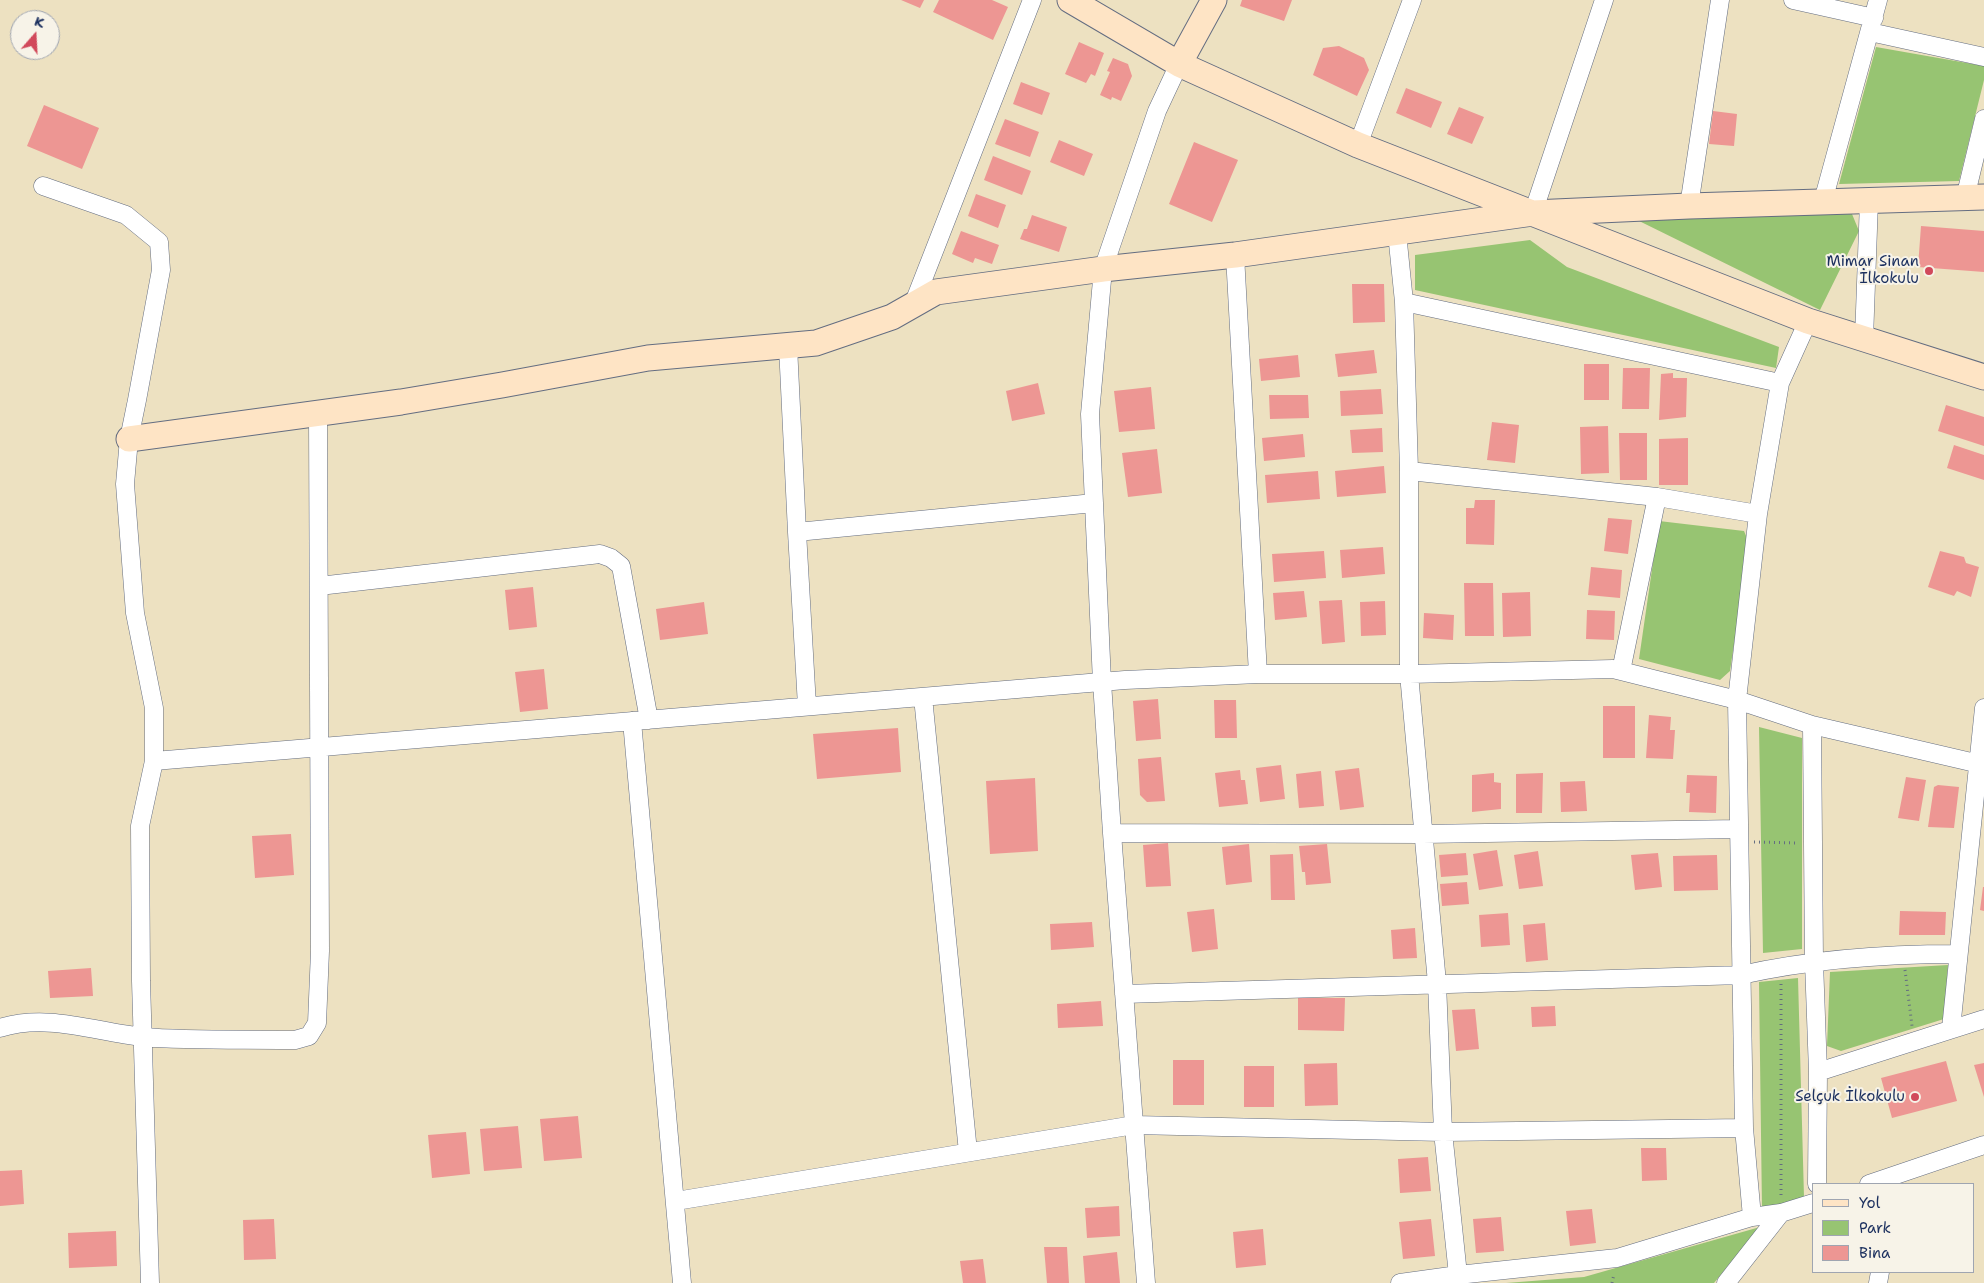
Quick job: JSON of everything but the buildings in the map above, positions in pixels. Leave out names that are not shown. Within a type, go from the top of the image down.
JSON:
[{"type":"street","points":[[913,305],[1032,0]]},
{"type":"street","points":[[1070,0],[1180,64],[1358,145],[1808,321],[1984,377]]},
{"type":"street","points":[[1146,1283],[1102,682],[1090,414],[1103,269],[1157,111],[1214,0]]},
{"type":"street","points":[[1358,145],[1412,0]]},
{"type":"street","points":[[1533,213],[1604,0]]},
{"type":"street","points":[[1689,206],[1720,0]]},
{"type":"street","points":[[1793,0],[1984,58]]},
{"type":"street","points":[[1823,201],[1878,0]]},
{"type":"street","points":[[129,439],[401,402],[502,386],[648,358],[816,343],[892,317],[936,292],[1103,269],[1235,255],[1533,213],[1823,201],[1974,198],[1984,118]]},
{"type":"street","points":[[44,186],[126,215],[159,242],[160,270],[138,400],[129,439],[126,494],[135,613],[154,708],[154,761],[140,826],[142,1037],[150,1283]]},
{"type":"street","points":[[1864,339],[1869,201]]},
{"type":"street","points":[[1397,233],[1404,302],[1409,471],[1409,674],[1437,984],[1443,1132],[1458,1275]]},
{"type":"street","points":[[1235,255],[1258,674]]},
{"type":"street","points":[[1404,302],[1780,383]]},
{"type":"street","points":[[1752,1217],[1744,1128],[1737,700],[1758,514],[1780,383],[1808,321]]},
{"type":"street","points":[[788,346],[796,532],[807,706]]},
{"type":"street","points":[[0,1028],[26,1022],[68,1024],[142,1037],[295,1040],[309,1036],[318,1023],[320,747],[318,413]]},
{"type":"street","points":[[1409,471],[1657,497],[1758,514]]},
{"type":"street","points":[[1621,671],[1657,497]]},
{"type":"street","points":[[796,532],[1094,502]]},
{"type":"street","points":[[319,586],[600,554],[611,558],[621,566],[640,720],[682,1283]]},
{"type":"street","points":[[154,761],[1102,682],[1258,674],[1409,674],[1613,669],[1737,700],[1812,726],[1981,765]]},
{"type":"street","points":[[923,696],[968,1152]]},
{"type":"street","points":[[1951,1029],[1958,954],[1981,765],[1984,708]]},
{"type":"street","points":[[1812,726],[1814,962],[1818,1072],[1817,1183]]},
{"type":"street","points":[[1112,833],[1739,835]]},
{"type":"street","points":[[1124,994],[1740,975],[1781,966],[1814,962],[1902,954],[1958,954]]},
{"type":"street","points":[[1818,1072],[1984,1019]]},
{"type":"street","points":[[676,1201],[1134,1125],[1443,1132],[1744,1128]]},
{"type":"street","points":[[1874,1183],[1896,1179],[1984,1145]]},
{"type":"street","points":[[1400,1283],[1617,1258],[1752,1217],[1781,1213],[1812,1203]]},
{"type":"street","points":[[1726,1283],[1781,1213]]},
{"type":"path","points":[[1739,835],[1813,844]]},
{"type":"path","points":[[1902,954],[1914,1041]]},
{"type":"path","points":[[1781,966],[1781,1213]]},
{"type":"green space","points":[[1876,47],[1984,66],[1984,80],[1959,181],[1839,184]]},
{"type":"green space","points":[[1852,214],[1859,231],[1820,310],[1633,218]]},
{"type":"green space","points":[[1530,240],[1567,267],[1779,347],[1776,368],[1415,290],[1415,255]]},
{"type":"green space","points":[[1659,521],[1744,531],[1749,543],[1730,671],[1720,680],[1639,659]]},
{"type":"green space","points":[[1759,727],[1802,738],[1802,949],[1763,953]]},
{"type":"green space","points":[[1948,965],[1944,1019],[1841,1051],[1827,1046],[1830,972]]},
{"type":"green space","points":[[1798,978],[1804,1197],[1762,1210],[1759,982]]},
{"type":"green space","points":[[1760,1227],[1714,1283],[1506,1283],[1584,1277]]},
{"type":"place","name":"Mimar Sinan İlkokulu","points":[[1929,271]]},
{"type":"place","name":"Selçuk İlkokulu","points":[[1915,1097]]}]
